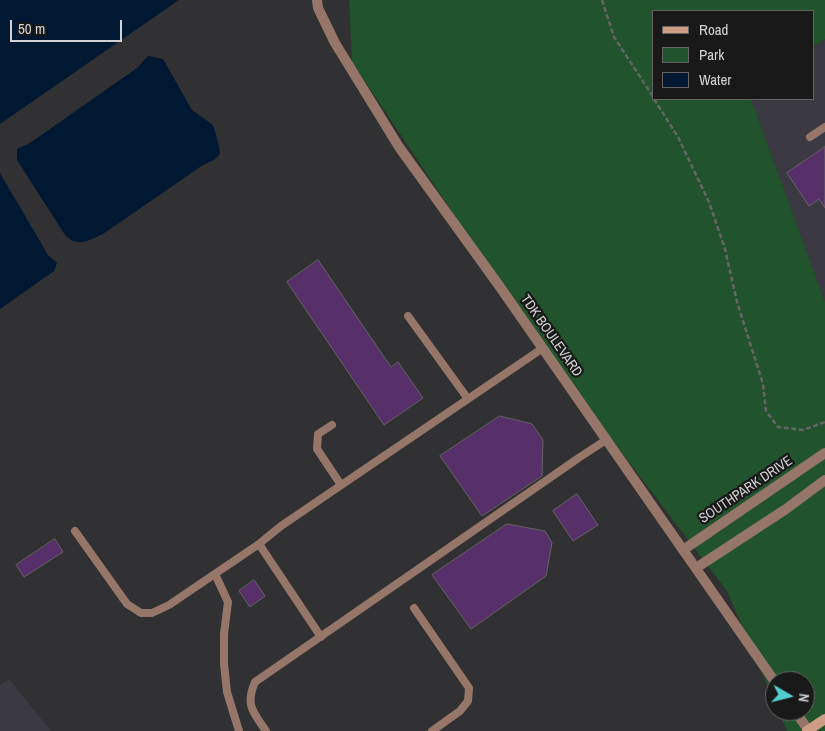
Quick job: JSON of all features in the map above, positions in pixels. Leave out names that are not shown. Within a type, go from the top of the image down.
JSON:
[{"type":"street","name":"TDK BOULEVARD","points":[[316,3],[335,43],[399,147],[543,348],[767,671]]},
{"type":"street","name":"SOUTHPARK DRIVE","points":[[683,550],[825,453]]},
{"type":"street","points":[[696,568],[786,509],[825,480]]},
{"type":"street","points":[[808,731],[825,719]]},
{"type":"lane","points":[[810,137],[825,127]]},
{"type":"lane","points":[[408,316],[468,399]]},
{"type":"lane","points":[[75,531],[127,604],[141,613],[152,613],[169,605],[215,574],[259,544],[281,526],[543,348]]},
{"type":"lane","points":[[332,425],[318,434],[317,449],[341,485]]},
{"type":"lane","points":[[266,731],[252,710],[250,703],[250,693],[255,682],[606,440]]},
{"type":"lane","points":[[259,544],[320,637]]},
{"type":"lane","points":[[215,574],[228,602],[224,634],[224,664],[227,692],[239,731]]},
{"type":"lane","points":[[414,608],[469,688],[468,701],[460,711],[432,731]]},
{"type":"path","points":[[602,0],[614,37],[652,96]]},
{"type":"path","points":[[655,100],[678,137],[709,202],[722,239],[737,302],[763,384],[766,411],[778,426],[803,430],[825,422]]},
{"type":"shaded area","points":[[825,39],[825,302],[751,100],[815,100],[815,45]]},
{"type":"shaded area","points":[[9,679],[51,731],[0,731],[0,685]]},
{"type":"green space","points":[[349,0],[825,0],[825,39],[815,45],[815,10],[652,10],[652,100],[751,100],[825,302],[825,731],[787,731],[782,721],[815,721],[815,671],[765,671],[765,680],[727,591],[550,358],[352,62]]},
{"type":"water","points":[[0,0],[179,0],[0,124]]},
{"type":"water","points":[[148,56],[163,59],[192,110],[213,125],[220,154],[214,160],[203,165],[103,234],[92,239],[77,242],[63,232],[17,160],[17,149],[30,143],[137,68]]},
{"type":"water","points":[[0,173],[48,255],[57,263],[54,271],[0,309]]},
{"type":"building","points":[[825,147],[825,208],[819,199],[809,206],[787,173]]},
{"type":"building","points":[[318,260],[391,367],[398,362],[423,398],[384,425],[287,282]]},
{"type":"building","points":[[500,416],[532,424],[543,440],[542,476],[482,516],[440,456]]},
{"type":"building","points":[[577,494],[598,525],[573,541],[553,511]]},
{"type":"building","points":[[507,524],[545,531],[552,543],[546,576],[471,629],[432,575]]},
{"type":"building","points":[[55,539],[63,552],[24,577],[16,565]]},
{"type":"building","points":[[254,580],[265,596],[250,607],[239,591]]}]
